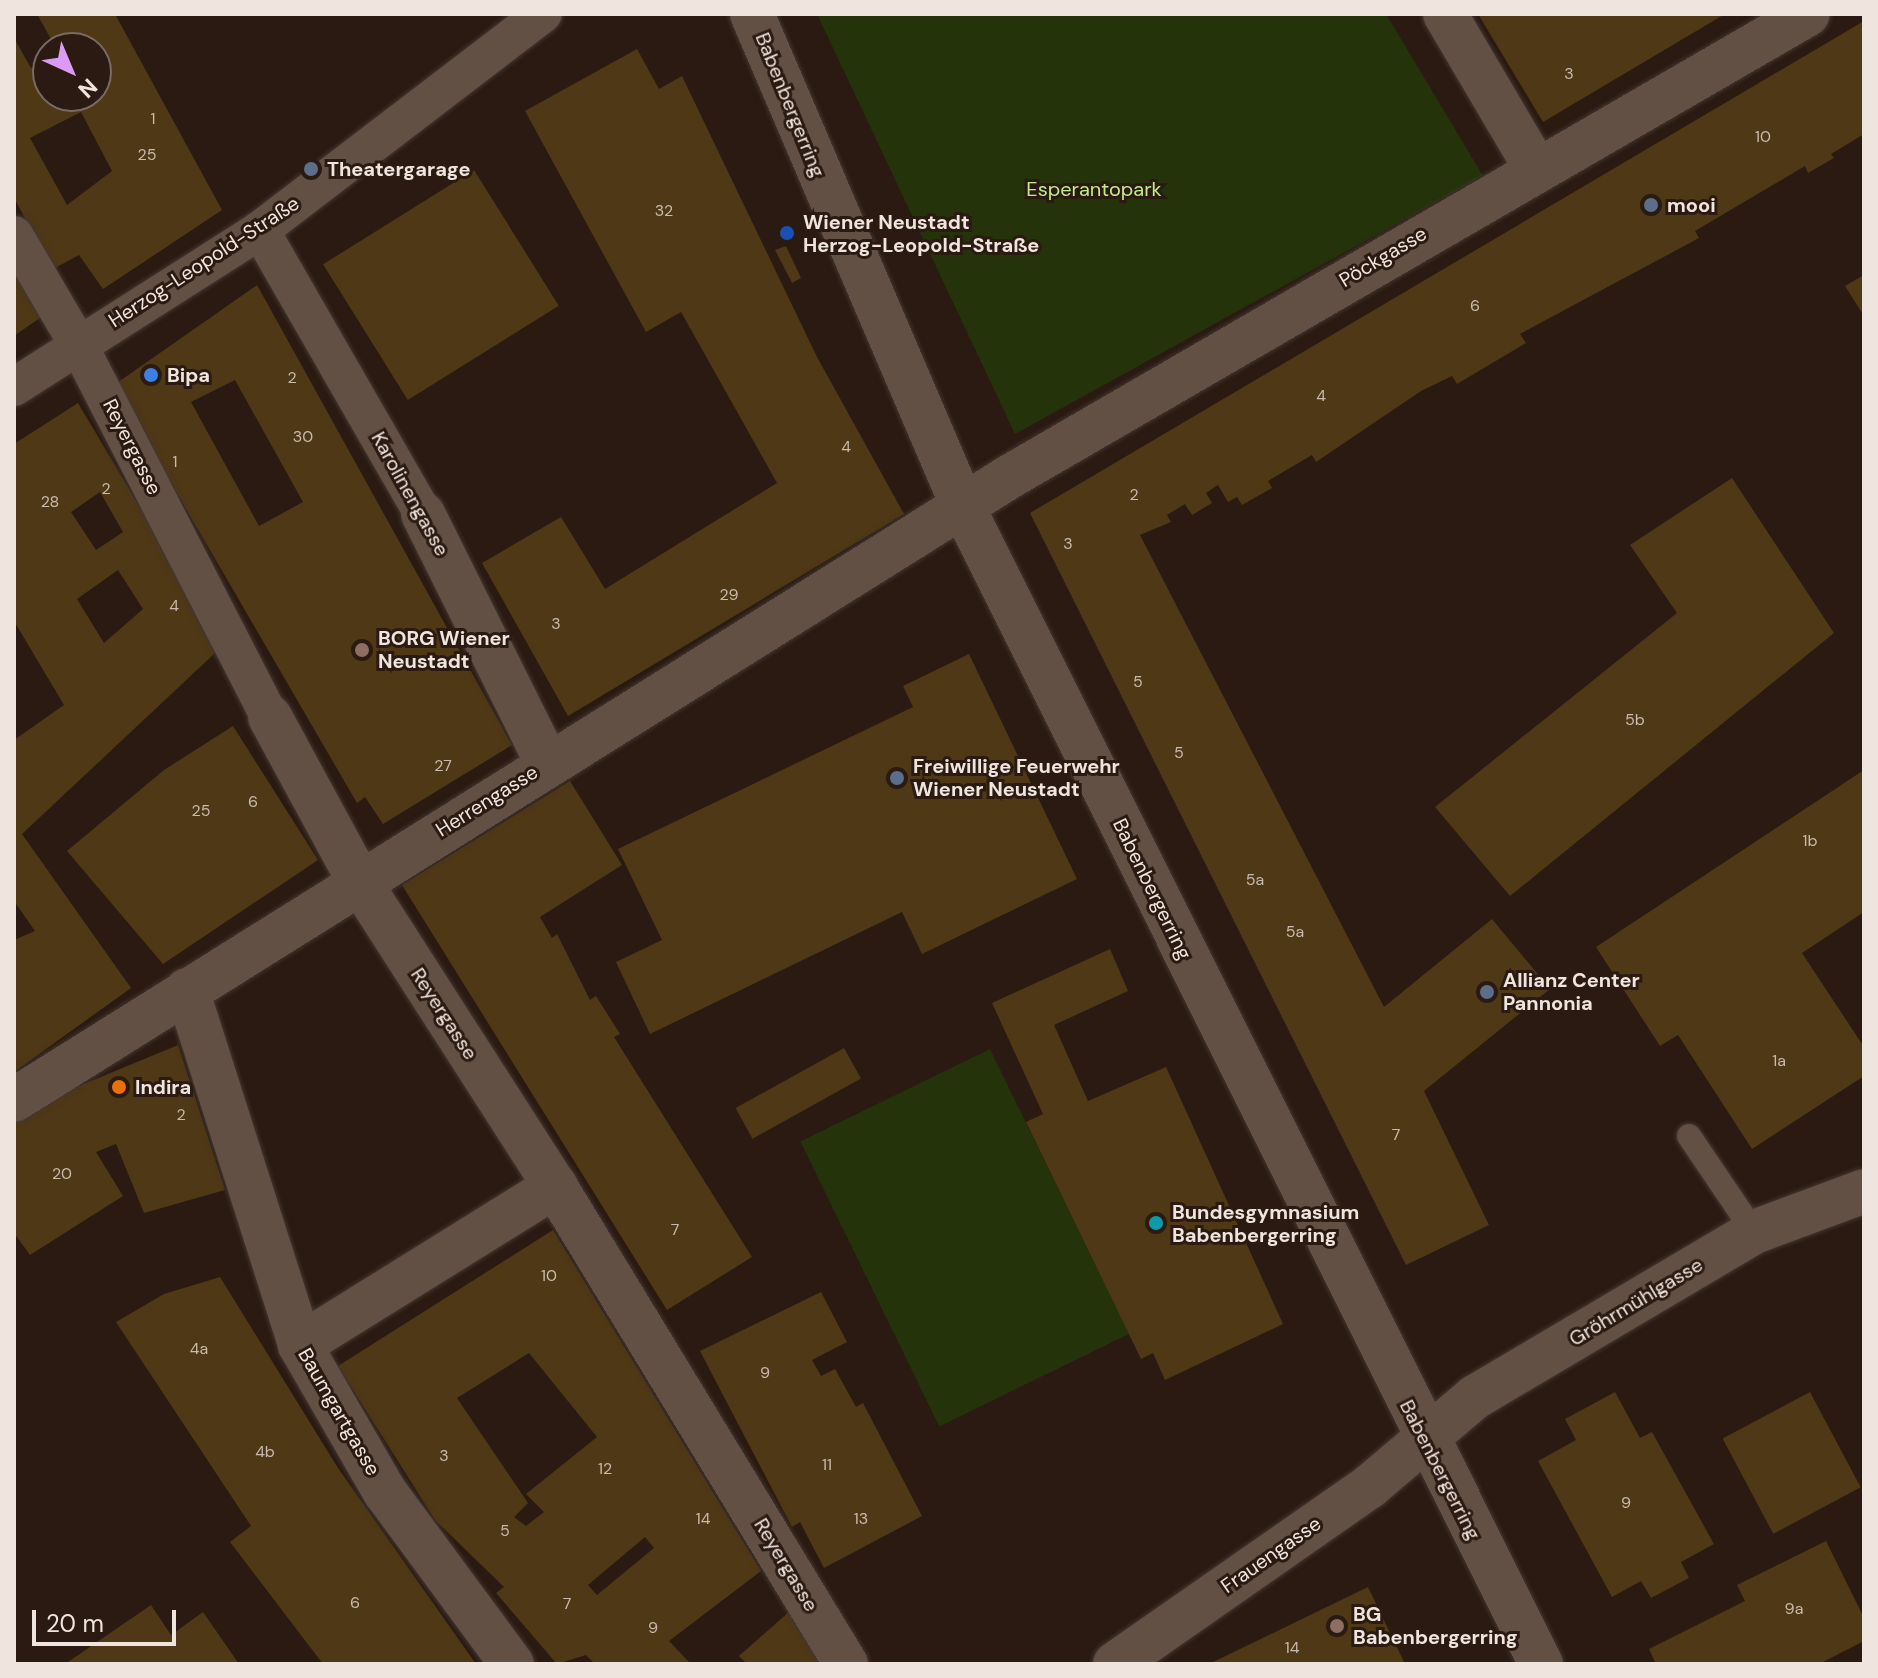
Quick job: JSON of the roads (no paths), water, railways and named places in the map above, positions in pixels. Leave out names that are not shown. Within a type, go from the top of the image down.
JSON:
[{"type":"street","name":"Herzog-Leopold-Straße","points":[[14,387],[260,230],[543,14]]},
{"type":"street","name":"Babenbergerring","points":[[752,14],[964,509],[1423,1440],[1541,1664]]},
{"type":"street","points":[[1445,14],[1535,167]]},
{"type":"street","name":"Pöckgasse","points":[[964,509],[1535,167],[1808,14]]},
{"type":"street","name":"Karolinengasse","points":[[260,230],[423,514],[547,763]]},
{"type":"street","name":"Reyergasse","points":[[14,235],[78,344],[270,717],[359,881],[555,1186],[846,1664]]},
{"type":"street","name":"Herrengasse","points":[[14,1100],[547,763],[964,509]]},
{"type":"street","name":"Baumgartgasse","points":[[187,990],[300,1345],[385,1492],[512,1664]]},
{"type":"street","points":[[300,1345],[555,1186]]},
{"type":"street","name":"Gröhrmühlgasse","points":[[1423,1440],[1475,1397],[1754,1232],[1864,1191]]},
{"type":"street","name":"Frauengasse","points":[[1115,1664],[1370,1486],[1423,1440]]},
{"type":"lane","points":[[1689,1136],[1754,1232]]},
{"type":"place","name":"Theatergarage","points":[[311,169]]},
{"type":"place","name":"mooi","points":[[1651,205]]},
{"type":"place","name":"Wiener Neustadt Herzog-Leopold-Straße","points":[[787,233]]},
{"type":"place","name":"Bipa","points":[[151,375]]},
{"type":"place","name":"BORG Wiener Neustadt","points":[[362,650]]},
{"type":"place","name":"Freiwillige Feuerwehr Wiener Neustadt","points":[[897,778]]},
{"type":"place","name":"Allianz Center Pannonia","points":[[1487,992]]},
{"type":"place","name":"Indira","points":[[119,1087]]},
{"type":"place","name":"Bundesgymnasium Babenbergerring","points":[[1156,1223]]},
{"type":"place","name":"BG Babenbergerring","points":[[1337,1626]]},
{"type":"park label","name":"Esperantopark","points":[[1094,189]]}]
